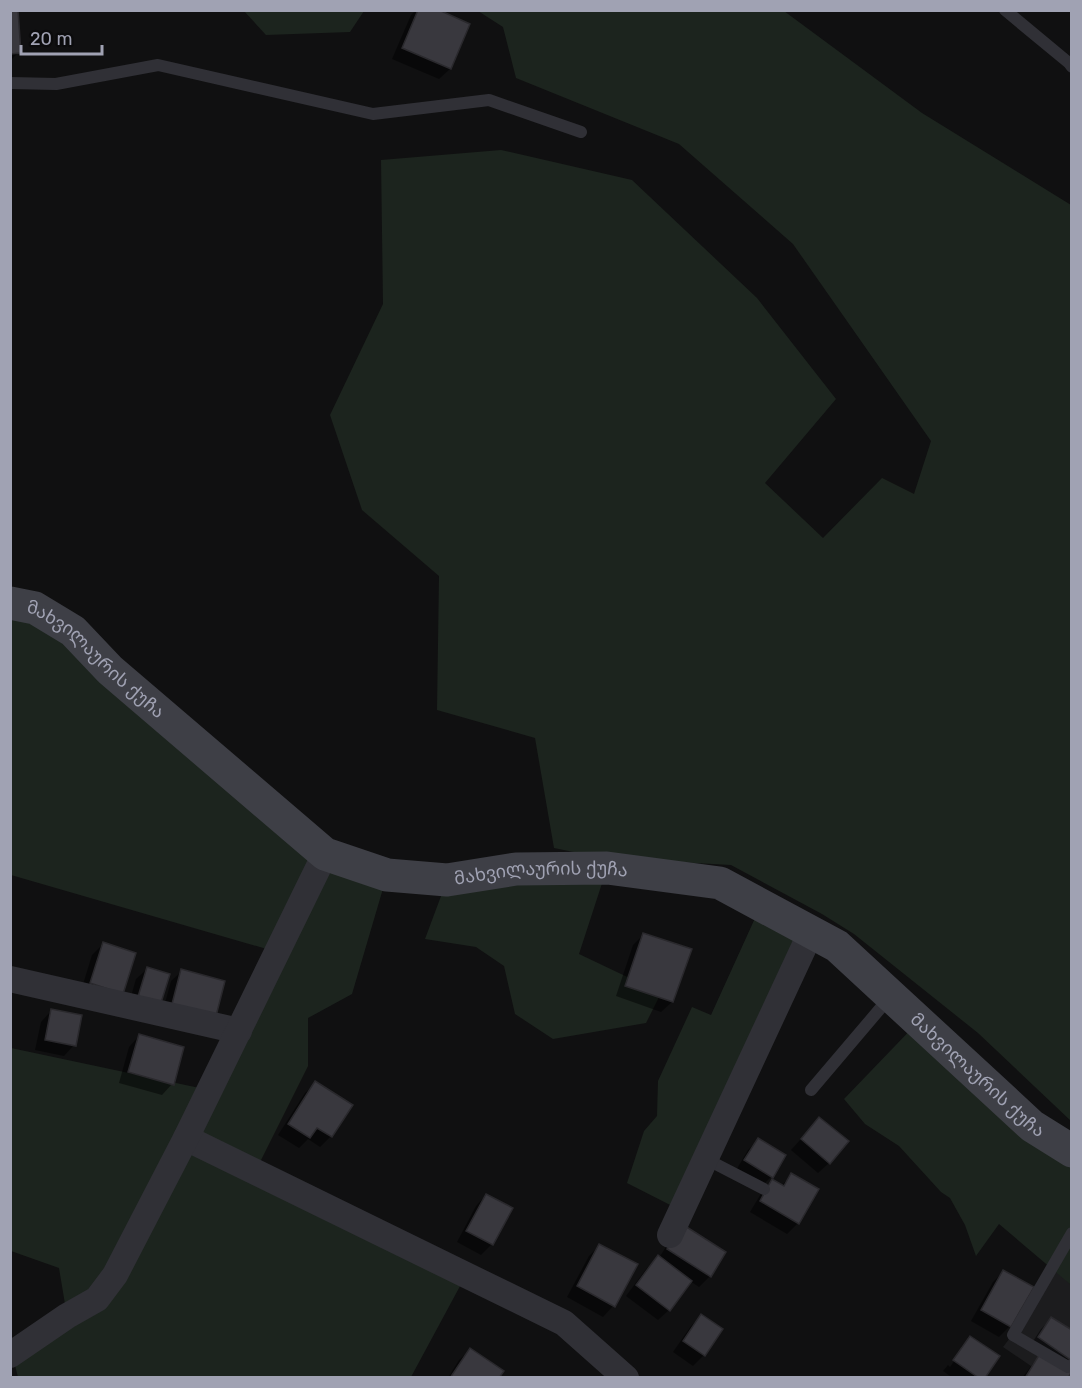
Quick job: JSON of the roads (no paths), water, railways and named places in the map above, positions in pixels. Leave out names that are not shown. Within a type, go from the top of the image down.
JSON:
[{"type":"street","name":"მახვილაურის ქუჩა","points":[[10,603],[35,608],[73,631],[110,670],[326,854],[387,875],[447,880],[516,869],[607,868],[720,883],[837,946],[1032,1126],[1071,1151]]},
{"type":"street","points":[[10,1354],[97,1299],[115,1275],[186,1138],[326,854]]},
{"type":"street","points":[[670,1235],[811,932]]},
{"type":"street","points":[[10,979],[239,1031]]},
{"type":"street","points":[[186,1138],[564,1323],[626,1377]]},
{"type":"lane","points":[[1005,10],[1071,67]]},
{"type":"lane","points":[[10,83],[56,84],[158,65],[374,114],[489,100],[581,132]]},
{"type":"lane","points":[[811,1090],[891,996]]},
{"type":"lane","points":[[706,1159],[764,1189]]},
{"type":"lane","points":[[1071,1233],[1013,1335],[1068,1367],[1071,1365]]}]
